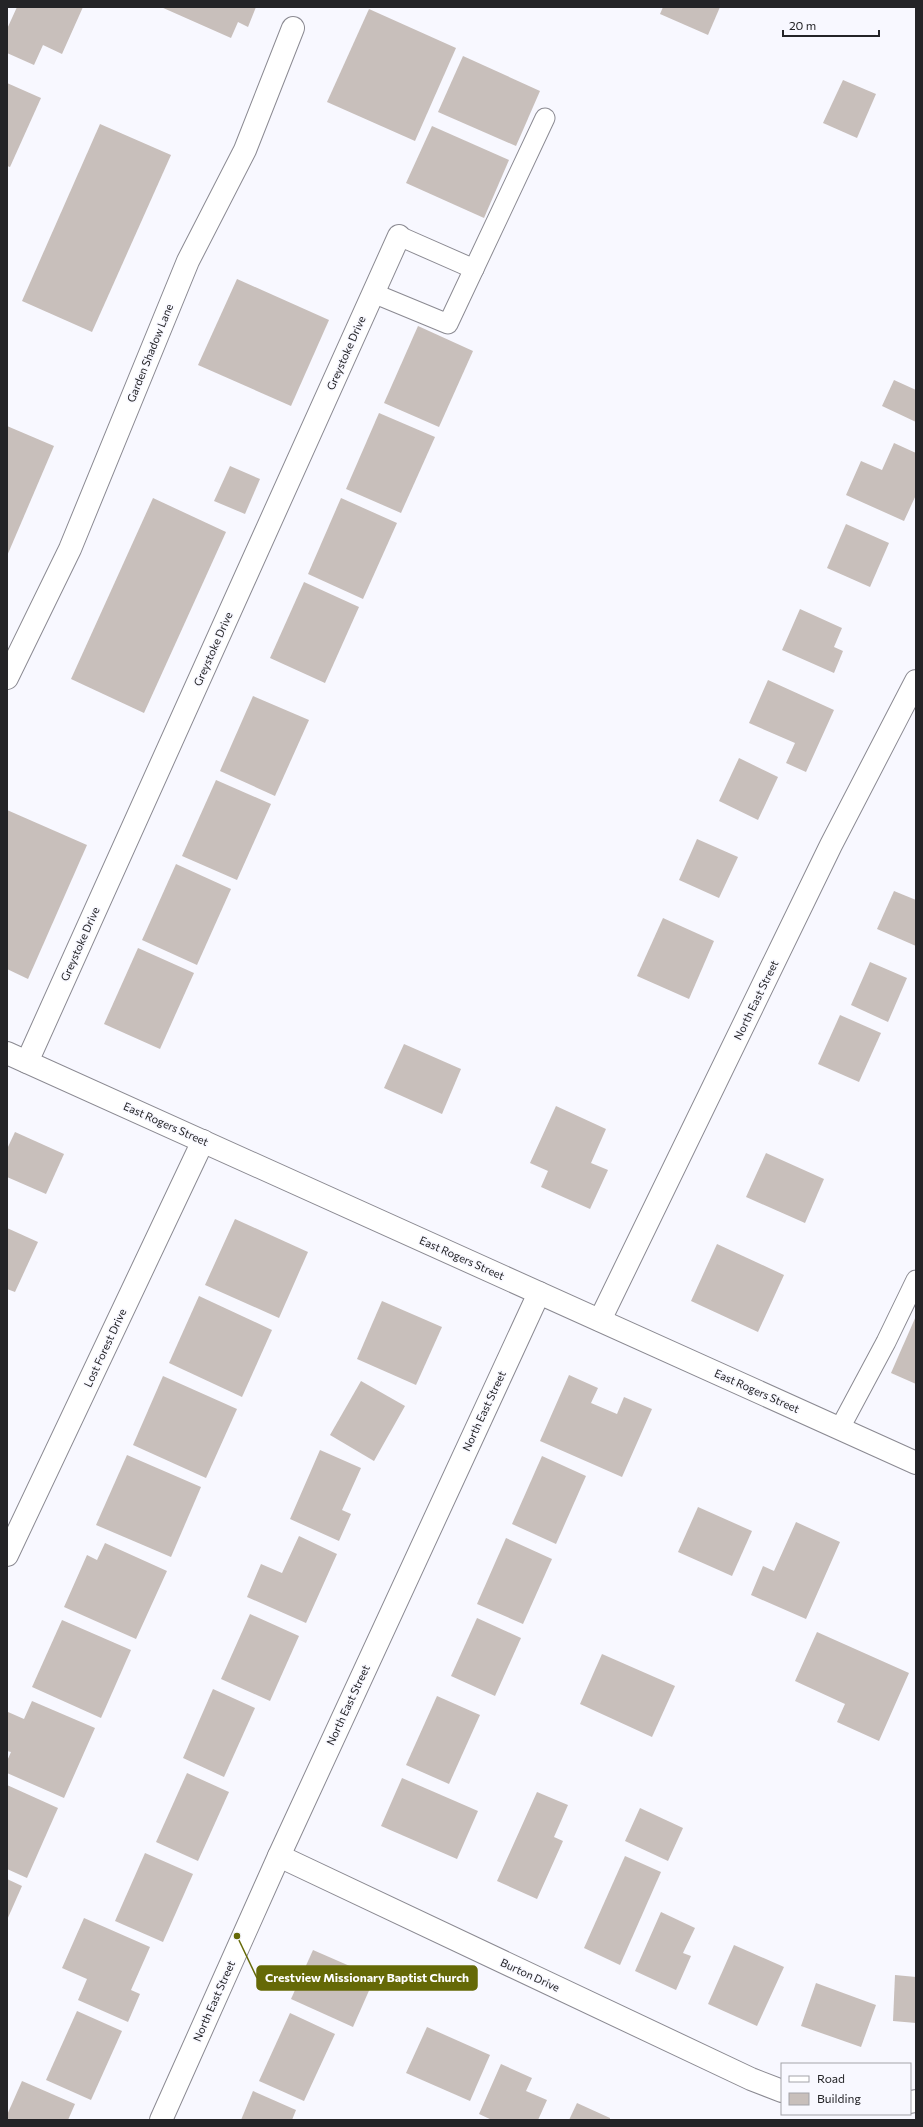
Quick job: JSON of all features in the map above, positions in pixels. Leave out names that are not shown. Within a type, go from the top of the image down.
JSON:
[{"type":"street","name":"Garden Shadow Lane","points":[[7,678],[70,549],[188,261],[245,150],[293,28]]},
{"type":"street","name":"Greystoke Drive","points":[[27,1062],[399,236]]},
{"type":"street","name":"North East Street","points":[[600,1320],[831,845],[916,682]]},
{"type":"street","name":"East Rogers Street","points":[[7,1053],[916,1463]]},
{"type":"street","name":"Lost Forest Drive","points":[[7,1555],[203,1141]]},
{"type":"street","name":"North East Street","points":[[161,2120],[278,1856],[539,1292]]},
{"type":"street","name":"Burton Drive","points":[[278,1856],[751,2079],[781,2091]]},
{"type":"lane","points":[[373,293],[448,324],[545,118]]},
{"type":"lane","points":[[399,236],[474,269]]},
{"type":"lane","points":[[840,1428],[886,1342],[916,1280]]},
{"type":"building","points":[[17,7],[83,7],[62,54],[43,45],[34,65],[7,53],[7,29]]},
{"type":"building","points":[[161,7],[256,7],[248,27],[238,22],[231,38]]},
{"type":"building","points":[[663,7],[720,7],[708,35],[660,14]]},
{"type":"building","points":[[369,9],[456,48],[415,141],[327,102]]},
{"type":"building","points":[[463,56],[540,91],[516,146],[438,112]]},
{"type":"building","points":[[843,80],[876,94],[857,138],[823,123]]},
{"type":"building","points":[[7,83],[41,98],[10,167],[7,166]]},
{"type":"building","points":[[100,124],[171,155],[92,332],[22,301]]},
{"type":"building","points":[[432,126],[509,160],[484,218],[406,183]]},
{"type":"building","points":[[237,279],[329,320],[291,406],[198,365]]},
{"type":"building","points":[[418,326],[473,351],[439,427],[384,403]]},
{"type":"building","points":[[894,380],[916,390],[916,422],[882,406]]},
{"type":"building","points":[[379,413],[435,437],[401,513],[346,489]]},
{"type":"building","points":[[7,426],[54,446],[7,556]]},
{"type":"building","points":[[894,443],[916,453],[916,495],[904,521],[846,495],[861,461],[882,470]]},
{"type":"building","points":[[230,466],[260,479],[245,514],[214,501]]},
{"type":"building","points":[[153,498],[226,532],[144,713],[71,679]]},
{"type":"building","points":[[341,498],[397,523],[363,599],[308,574]]},
{"type":"building","points":[[846,524],[889,543],[870,587],[827,568]]},
{"type":"building","points":[[304,582],[359,607],[325,683],[270,658]]},
{"type":"building","points":[[800,609],[842,628],[834,647],[843,651],[834,673],[782,650]]},
{"type":"building","points":[[768,680],[834,710],[806,772],[786,763],[795,743],[749,723]]},
{"type":"building","points":[[253,696],[309,720],[275,796],[220,771]]},
{"type":"building","points":[[739,758],[778,777],[758,820],[719,801]]},
{"type":"building","points":[[216,780],[271,804],[237,880],[182,856]]},
{"type":"building","points":[[7,810],[87,845],[28,979],[7,969]]},
{"type":"building","points":[[697,839],[738,857],[719,898],[679,880]]},
{"type":"building","points":[[176,864],[231,889],[197,965],[142,940]]},
{"type":"building","points":[[894,891],[916,900],[916,946],[877,929]]},
{"type":"building","points":[[663,918],[714,941],[689,999],[637,976]]},
{"type":"building","points":[[138,948],[194,973],[160,1049],[104,1024]]},
{"type":"building","points":[[870,962],[907,978],[888,1022],[851,1005]]},
{"type":"building","points":[[840,1015],[881,1033],[859,1082],[818,1064]]},
{"type":"building","points":[[404,1044],[461,1069],[442,1114],[384,1088]]},
{"type":"building","points":[[556,1106],[606,1129],[591,1163],[608,1170],[590,1209],[541,1187],[548,1171],[530,1163]]},
{"type":"building","points":[[15,1132],[64,1154],[46,1194],[7,1177],[7,1149]]},
{"type":"building","points":[[766,1153],[824,1179],[805,1223],[746,1197]]},
{"type":"building","points":[[235,1219],[308,1252],[279,1318],[205,1285]]},
{"type":"building","points":[[7,1228],[38,1242],[15,1292],[7,1289]]},
{"type":"building","points":[[717,1244],[784,1275],[758,1332],[691,1301]]},
{"type":"building","points":[[199,1296],[272,1330],[242,1397],[169,1363]]},
{"type":"building","points":[[382,1301],[442,1327],[416,1385],[357,1359]]},
{"type":"building","points":[[916,1316],[916,1384],[891,1373]]},
{"type":"building","points":[[569,1375],[598,1388],[591,1403],[617,1414],[624,1397],[652,1409],[622,1477],[540,1441]]},
{"type":"building","points":[[163,1376],[237,1409],[206,1478],[133,1445]]},
{"type":"building","points":[[361,1381],[405,1406],[374,1461],[330,1435]]},
{"type":"building","points":[[320,1450],[361,1468],[342,1510],[351,1514],[339,1541],[290,1519]]},
{"type":"building","points":[[127,1455],[201,1487],[171,1557],[96,1525]]},
{"type":"building","points":[[542,1456],[586,1476],[556,1544],[512,1524]]},
{"type":"building","points":[[698,1507],[752,1531],[732,1576],[678,1552]]},
{"type":"building","points":[[796,1522],[840,1542],[806,1619],[751,1595],[763,1566],[774,1571]]},
{"type":"building","points":[[299,1536],[337,1554],[306,1623],[247,1597],[261,1564],[282,1573]]},
{"type":"building","points":[[506,1538],[552,1559],[523,1624],[477,1604]]},
{"type":"building","points":[[105,1543],[167,1571],[136,1639],[64,1607],[87,1555],[97,1560]]},
{"type":"building","points":[[250,1614],[299,1636],[270,1701],[221,1679]]},
{"type":"building","points":[[477,1618],[521,1638],[495,1696],[451,1676]]},
{"type":"building","points":[[62,1620],[131,1650],[101,1718],[32,1687]]},
{"type":"building","points":[[817,1632],[909,1673],[879,1741],[837,1722],[845,1704],[795,1681]]},
{"type":"building","points":[[602,1654],[675,1686],[652,1737],[580,1704]]},
{"type":"building","points":[[213,1689],[255,1708],[224,1777],[183,1758]]},
{"type":"building","points":[[437,1696],[480,1715],[449,1784],[406,1765]]},
{"type":"building","points":[[32,1701],[95,1728],[64,1798],[7,1773],[7,1761],[11,1752],[7,1751],[7,1713],[8,1712],[24,1719]]},
{"type":"building","points":[[187,1773],[229,1792],[198,1861],[156,1842]]},
{"type":"building","points":[[402,1778],[478,1811],[457,1859],[381,1826]]},
{"type":"building","points":[[7,1785],[58,1808],[27,1878],[7,1869]]},
{"type":"building","points":[[537,1792],[568,1805],[554,1837],[563,1841],[537,1899],[497,1881]]},
{"type":"building","points":[[640,1808],[683,1828],[668,1861],[625,1841]]},
{"type":"building","points":[[145,1853],[193,1874],[163,1942],[115,1921]]},
{"type":"building","points":[[625,1856],[661,1872],[620,1965],[584,1948]]},
{"type":"building","points":[[7,1879],[22,1886],[7,1920]]},
{"type":"building","points":[[661,1912],[695,1928],[683,1953],[691,1956],[676,1990],[635,1971]]},
{"type":"building","points":[[84,1918],[150,1947],[131,1990],[140,1994],[128,2022],[78,2000],[87,1979],[62,1968]]},
{"type":"building","points":[[734,1945],[784,1967],[757,2026],[708,2004]]},
{"type":"building","points":[[313,1950],[375,1977],[353,2027],[291,1999]]},
{"type":"building","points":[[895,1975],[916,1977],[916,2023],[893,2021]]},
{"type":"building","points":[[816,1983],[876,2005],[861,2047],[801,2026]]},
{"type":"building","points":[[77,2011],[122,2031],[91,2100],[46,2080]]},
{"type":"building","points":[[290,2013],[335,2034],[304,2101],[259,2081]]},
{"type":"building","points":[[427,2027],[490,2055],[470,2101],[406,2073]]},
{"type":"building","points":[[501,2064],[532,2078],[526,2091],[547,2100],[538,2120],[492,2120],[479,2114]]},
{"type":"building","points":[[22,2081],[75,2104],[68,2120],[7,2120],[7,2115]]},
{"type":"building","points":[[253,2091],[296,2110],[292,2120],[241,2120]]},
{"type":"building","points":[[577,2103],[610,2118],[610,2120],[569,2120]]},
{"type":"place","name":"Crestview Missionary Baptist Church","points":[[237,1936]]}]
